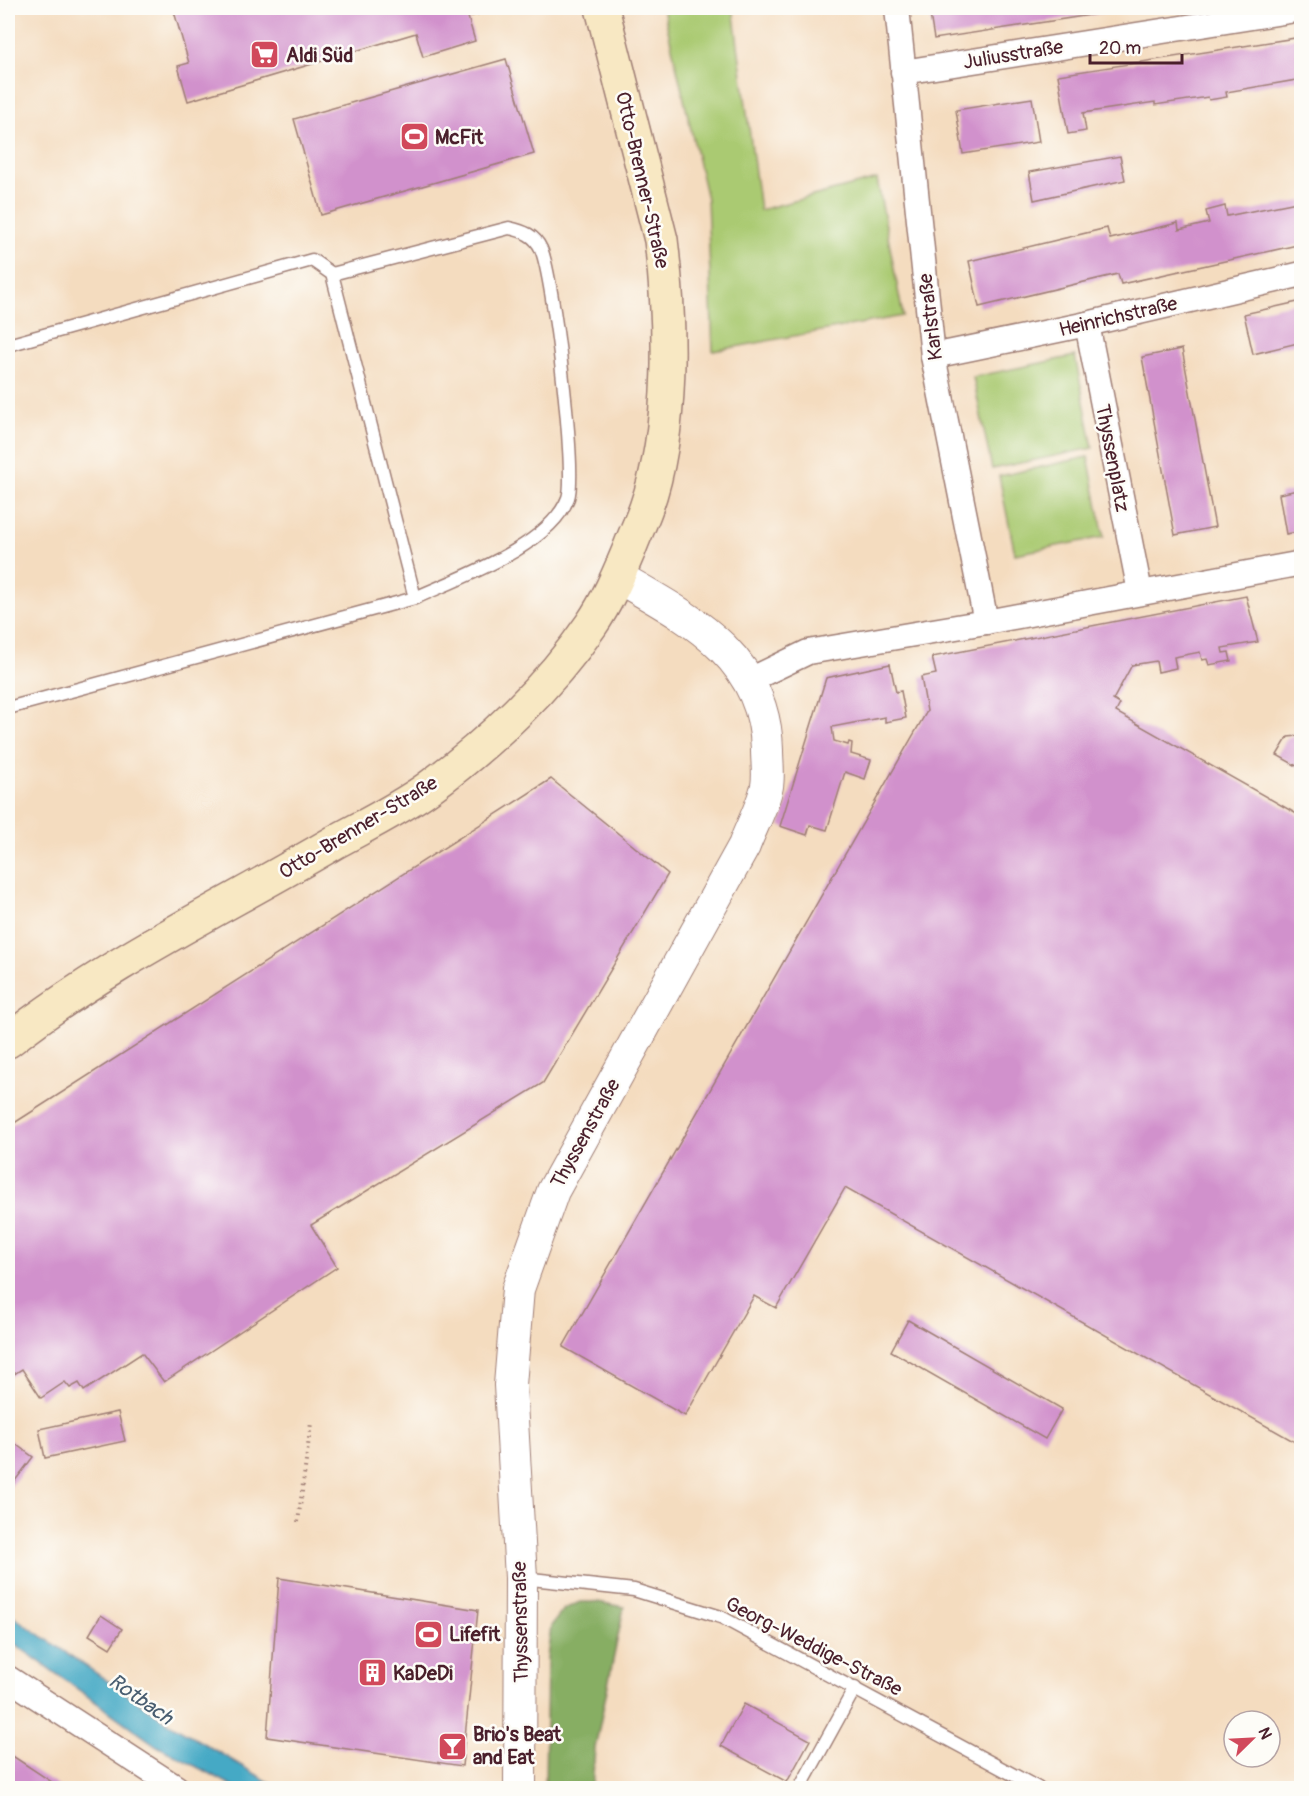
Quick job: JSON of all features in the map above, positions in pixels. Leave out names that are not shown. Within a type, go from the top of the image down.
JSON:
[{"type":"main road","name":"Otto-Brenner-Straße","points":[[8,1041],[44,1013],[136,955],[426,789],[492,734],[549,678],[591,625],[618,577],[647,506],[662,436],[669,353],[666,279],[661,240],[602,8]]},
{"type":"street","name":"Karlstraße","points":[[897,8],[933,356],[986,622]]},
{"type":"street","name":"Juliusstraße","points":[[903,72],[1302,9]]},
{"type":"street","name":"Heinrichstraße","points":[[933,356],[1087,324],[1302,274]]},
{"type":"street","name":"Thyssenplatz","points":[[1087,324],[1140,592]]},
{"type":"street","points":[[750,680],[808,652],[986,622],[1302,563]]},
{"type":"street","name":"Thyssenstraße","points":[[520,1788],[521,1578],[510,1385],[518,1289],[553,1191],[744,846],[767,786],[766,732],[750,680],[713,637],[672,608],[618,577]]},
{"type":"street","points":[[8,1678],[177,1788]]},
{"type":"lane","points":[[8,708],[415,598],[526,544],[553,519],[568,498],[572,467],[550,286],[541,248],[527,232],[509,228],[332,274]]},
{"type":"lane","points":[[8,345],[312,260],[332,274],[415,598]]},
{"type":"lane","name":"Georg-Weddige-Straße","points":[[521,1578],[634,1590],[721,1617],[1038,1788]]},
{"type":"lane","points":[[800,1788],[855,1688]]},
{"type":"path","points":[[298,1522],[311,1423]]},
{"type":"green space","points":[[663,8],[733,8],[760,210],[877,179],[903,316],[713,351],[707,199]]},
{"type":"green space","points":[[1075,356],[1093,448],[992,469],[973,377]]},
{"type":"green space","points":[[1088,457],[1104,537],[1015,554],[999,476]]},
{"type":"green space","points":[[580,1602],[598,1602],[624,1607],[595,1748],[592,1788],[545,1788],[547,1658],[551,1626],[564,1609]]},
{"type":"water","points":[[8,1613],[174,1726],[279,1788],[237,1788],[157,1746],[8,1639]]},
{"type":"building","name":"Aldi Süd","points":[[173,8],[491,8],[492,11],[468,17],[475,41],[423,57],[416,33],[188,101],[178,66],[189,63]]},
{"type":"building","points":[[929,8],[1129,8],[1129,9],[934,39]]},
{"type":"building","points":[[1302,37],[1302,79],[1226,92],[1227,97],[1209,100],[1208,97],[1155,105],[1155,102],[1083,113],[1086,131],[1068,134],[1058,75]]},
{"type":"building","name":"McFit","points":[[506,59],[534,154],[321,215],[294,119]]},
{"type":"building","points":[[1032,98],[1039,142],[963,154],[956,110]]},
{"type":"building","points":[[1120,156],[1125,180],[1034,200],[1029,172]]},
{"type":"building","points":[[1302,201],[1302,244],[1121,284],[1118,274],[979,307],[969,261],[1107,228],[1110,239],[1178,223],[1179,230],[1209,223],[1206,211],[1225,206],[1227,216]]},
{"type":"building","points":[[1302,301],[1302,342],[1253,354],[1244,314]]},
{"type":"building","points":[[1182,349],[1215,527],[1175,535],[1142,357]]},
{"type":"building","points":[[1302,489],[1302,531],[1286,534],[1279,494]]},
{"type":"building","points":[[1246,596],[1258,642],[1222,648],[1223,653],[1229,652],[1231,661],[1209,665],[1207,659],[1202,660],[1200,652],[1174,657],[1176,668],[1158,672],[1156,661],[1132,665],[1113,700],[1120,704],[1116,712],[1302,817],[1302,1446],[845,1188],[776,1308],[754,1296],[685,1416],[563,1347],[927,711],[921,677],[936,674],[932,657]]},
{"type":"building","points":[[890,664],[896,692],[901,691],[906,718],[885,722],[885,717],[832,727],[834,741],[848,745],[849,742],[852,743],[851,754],[871,760],[865,779],[845,772],[827,830],[810,825],[807,835],[780,826],[826,678]]},
{"type":"building","points":[[1298,736],[1299,750],[1302,752],[1302,769],[1277,755],[1288,737]]},
{"type":"building","points":[[551,779],[668,874],[543,1083],[311,1225],[337,1267],[164,1382],[142,1353],[84,1391],[79,1383],[70,1388],[65,1382],[41,1398],[22,1369],[8,1378],[8,1127]]},
{"type":"building","points":[[908,1320],[1062,1409],[1045,1439],[891,1351]]},
{"type":"building","points":[[118,1412],[125,1441],[45,1458],[39,1429]]},
{"type":"building","points":[[10,1440],[33,1457],[8,1490],[8,1444]]},
{"type":"building","name":"KaDeDi","points":[[279,1578],[478,1610],[462,1766],[267,1737]]},
{"type":"building","points":[[101,1615],[122,1629],[110,1648],[89,1635]]},
{"type":"building","points":[[744,1704],[810,1740],[787,1782],[721,1746]]},
{"type":"building","points":[[8,1753],[61,1788],[8,1788]]},
{"type":"place","name":"Aldi Süd","points":[[265,55]]},
{"type":"place","name":"McFit","points":[[414,137]]},
{"type":"place","name":"Lifefit","points":[[428,1634]]},
{"type":"place","name":"KaDeDi","points":[[372,1673]]},
{"type":"place","name":"Brio's Beat and Eat","points":[[452,1746]]},
{"type":"water label","name":"Rotbach","points":[[141,1699]]}]
